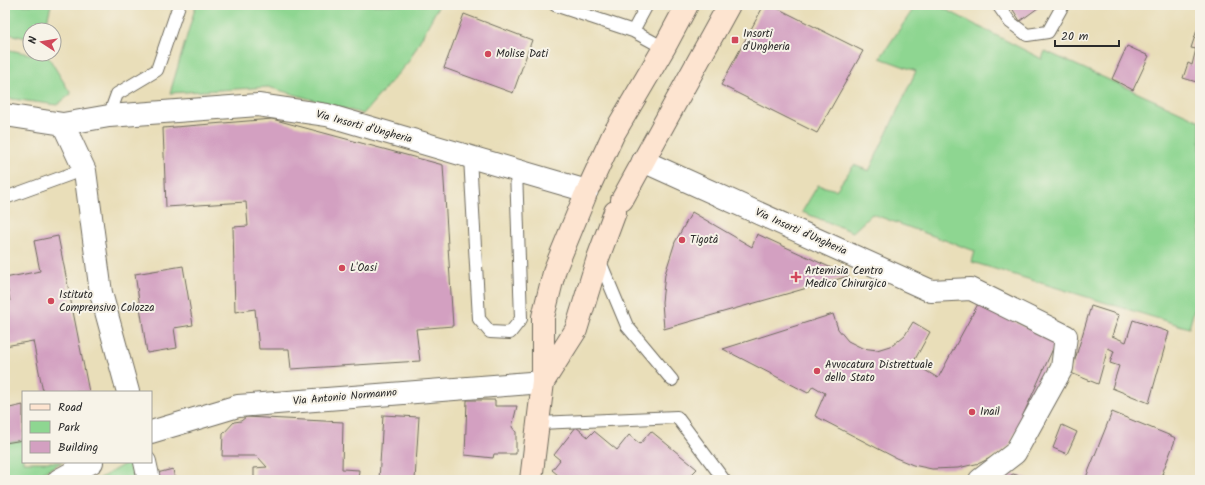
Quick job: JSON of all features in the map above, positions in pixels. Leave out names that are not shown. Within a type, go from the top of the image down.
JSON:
[{"type":"main road","points":[[531,480],[543,382],[543,317],[555,269],[587,191],[613,135],[664,48],[687,5]]},
{"type":"main road","points":[[543,382],[576,330],[598,258],[619,206],[642,161],[729,5]]},
{"type":"main road","points":[[602,180],[608,181],[618,188],[619,206],[607,217],[596,216],[587,208],[587,191],[596,182],[602,180]]},
{"type":"street","name":"Via Insorti d'Ungheria","points":[[5,115],[63,124],[109,116],[258,105],[327,115],[587,191]]},
{"type":"street","points":[[63,124],[85,171],[101,293],[128,391]]},
{"type":"street","name":"Via Insorti d'Ungheria","points":[[642,161],[931,290],[971,289],[1066,336],[1062,368],[1015,453],[980,480]]},
{"type":"street","name":"Via Antonio Normanno","points":[[152,432],[238,406],[543,382]]},
{"type":"street","points":[[59,480],[90,463]]},
{"type":"street","points":[[145,463],[149,480]]},
{"type":"lane","points":[[109,116],[117,94],[157,70],[178,5]]},
{"type":"lane","points":[[555,5],[633,31],[664,48]]},
{"type":"lane","points":[[633,31],[647,5]]},
{"type":"lane","points":[[998,5],[1010,22],[1027,35],[1048,32],[1062,5]]},
{"type":"lane","points":[[470,157],[479,319],[490,332],[510,333],[521,318],[516,170]]},
{"type":"lane","points":[[5,198],[71,174],[85,171]]},
{"type":"lane","points":[[598,258],[627,326],[672,380]]},
{"type":"lane","points":[[521,318],[543,317]]},
{"type":"lane","points":[[539,423],[676,417],[724,480]]},
{"type":"green space","points":[[5,5],[51,5],[47,22],[22,22],[22,37],[5,33]]},
{"type":"green space","points":[[196,5],[439,5],[409,61],[363,114],[268,87],[170,93]]},
{"type":"green space","points":[[916,5],[937,5],[1042,59],[1045,51],[1200,121],[1200,289],[1189,328],[972,262],[975,251],[872,214],[853,232],[802,212],[818,185],[836,190],[854,165],[869,171],[916,71],[880,58]]},
{"type":"green space","points":[[5,49],[22,52],[22,62],[51,62],[71,94],[57,105],[5,98]]},
{"type":"green space","points":[[22,440],[22,463],[60,463],[30,480],[5,480],[5,443]]},
{"type":"green space","points":[[126,463],[131,463],[135,480],[97,480]]},
{"type":"building","points":[[764,5],[771,5],[863,51],[817,133],[721,85]]},
{"type":"building","points":[[1010,5],[1042,5],[1020,21]]},
{"type":"building","name":"Molise Dati","points":[[464,14],[532,40],[513,93],[444,68]]},
{"type":"building","points":[[1200,21],[1200,83],[1183,78],[1188,63],[1192,65],[1196,49],[1191,48]]},
{"type":"building","points":[[1127,46],[1149,56],[1133,90],[1112,79]]},
{"type":"building","name":"L'Oasi","points":[[272,119],[443,165],[453,326],[416,329],[420,361],[291,369],[289,349],[259,349],[255,309],[235,312],[233,227],[248,226],[246,202],[166,207],[163,128]]},
{"type":"building","points":[[692,212],[752,247],[757,234],[849,276],[664,329],[662,302],[665,274],[675,242]]},
{"type":"building","points":[[58,236],[89,391],[43,391],[33,341],[5,346],[5,298],[7,301],[10,301],[5,278],[40,271],[34,241]]},
{"type":"building","points":[[183,266],[193,325],[174,328],[177,348],[147,353],[135,274]]},
{"type":"building","points":[[978,304],[1056,342],[1009,446],[980,463],[958,468],[932,469],[913,465],[896,458],[815,416],[825,393],[813,386],[808,393],[723,349],[833,314],[838,329],[848,341],[862,348],[877,350],[893,345],[905,335],[913,322],[930,332],[913,363],[938,378]]},
{"type":"building","points":[[1091,306],[1119,315],[1112,336],[1126,342],[1133,320],[1169,332],[1149,403],[1112,388],[1119,366],[1110,363],[1114,351],[1108,348],[1098,384],[1071,373]]},
{"type":"building","points":[[467,400],[495,400],[495,406],[517,406],[512,427],[516,432],[516,454],[494,454],[493,458],[465,455]]},
{"type":"building","points":[[22,405],[22,440],[5,443],[5,409]]},
{"type":"building","points":[[1112,412],[1176,438],[1162,474],[1175,480],[1085,480]]},
{"type":"building","points":[[383,415],[419,417],[415,480],[379,480]]},
{"type":"building","points":[[246,417],[343,422],[342,469],[359,470],[358,480],[254,480],[254,468],[267,467],[257,456],[222,456],[223,434],[234,422],[241,421]]},
{"type":"building","points":[[1062,425],[1077,432],[1067,454],[1053,448]]},
{"type":"building","points":[[576,427],[588,437],[594,431],[617,450],[629,435],[640,444],[651,431],[697,469],[692,474],[699,480],[564,480],[552,470],[560,460],[554,455]]},
{"type":"building","points":[[173,469],[175,480],[159,480],[157,473]]},
{"type":"building","points":[[1013,474],[1033,480],[1003,480]]},
{"type":"place","name":"Insorti d'Ungheria","points":[[735,40]]},
{"type":"place","name":"Molise Dati","points":[[488,54]]},
{"type":"place","name":"Tigotà","points":[[682,240]]},
{"type":"place","name":"L'Oasi","points":[[342,268]]},
{"type":"place","name":"Artemisia Centro Medico Chirurgico","points":[[796,277]]},
{"type":"place","name":"Istituto Comprensivo Colozza","points":[[51,301]]},
{"type":"place","name":"Avvocatura Distrettuale dello Stato","points":[[817,371]]},
{"type":"place","name":"Inail","points":[[972,412]]}]
